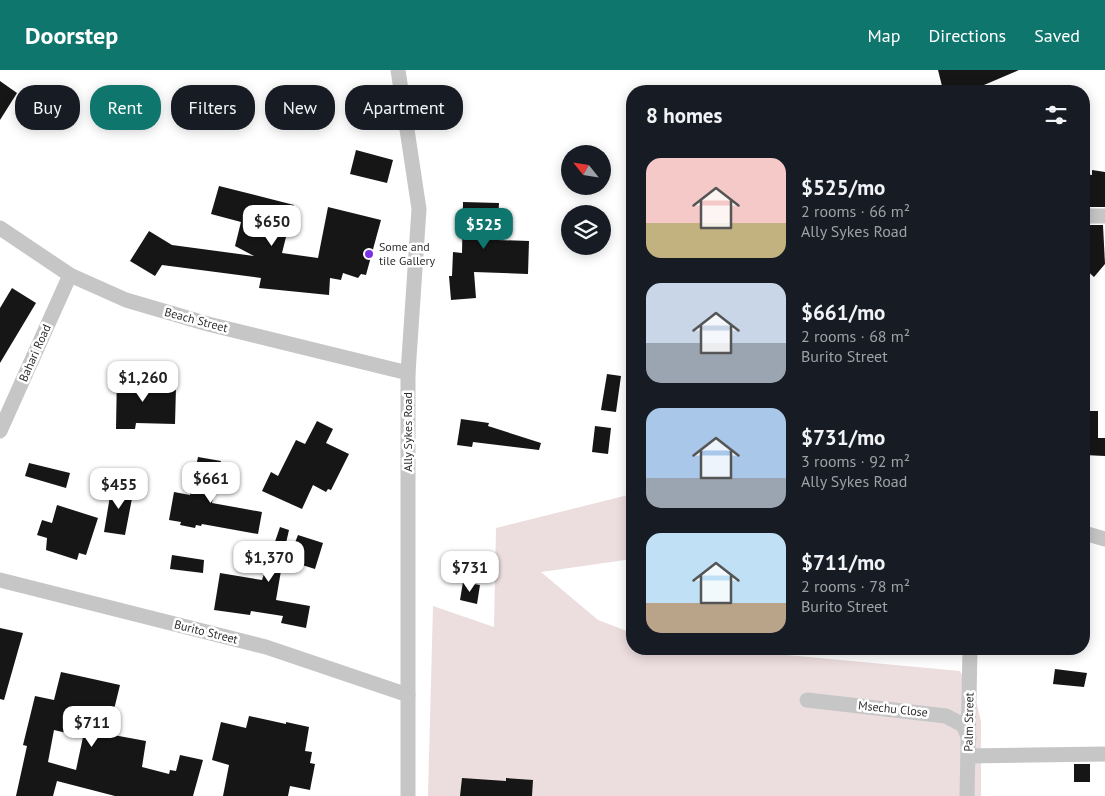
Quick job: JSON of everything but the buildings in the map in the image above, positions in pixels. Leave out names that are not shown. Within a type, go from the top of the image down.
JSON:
[{"type":"street","name":"Ally Sykes Road","points":[[398,70],[419,209],[408,373],[408,796]]},
{"type":"street","points":[[1090,216],[1105,216]]},
{"type":"street","name":"Beach Street","points":[[0,228],[70,275],[126,300],[208,324],[408,373]]},
{"type":"street","name":"Bahari Road","points":[[0,431],[70,275]]},
{"type":"street","points":[[1090,535],[1105,539]]},
{"type":"street","name":"Burito Street","points":[[0,580],[266,647],[408,695]]},
{"type":"street","name":"Palm Street","points":[[967,796],[970,655]]},
{"type":"street","name":"Msechu Close","points":[[807,700],[946,716],[963,725],[969,738]]},
{"type":"street","points":[[968,756],[1105,754]]},
{"type":"shaded area","points":[[626,496],[626,560],[541,572],[598,620],[626,631],[626,655],[787,655],[960,671],[977,705],[981,721],[981,796],[428,796],[433,606],[494,627],[496,528]]},
{"type":"place","name":"Some and tile Gallery","points":[[369,254]]}]
